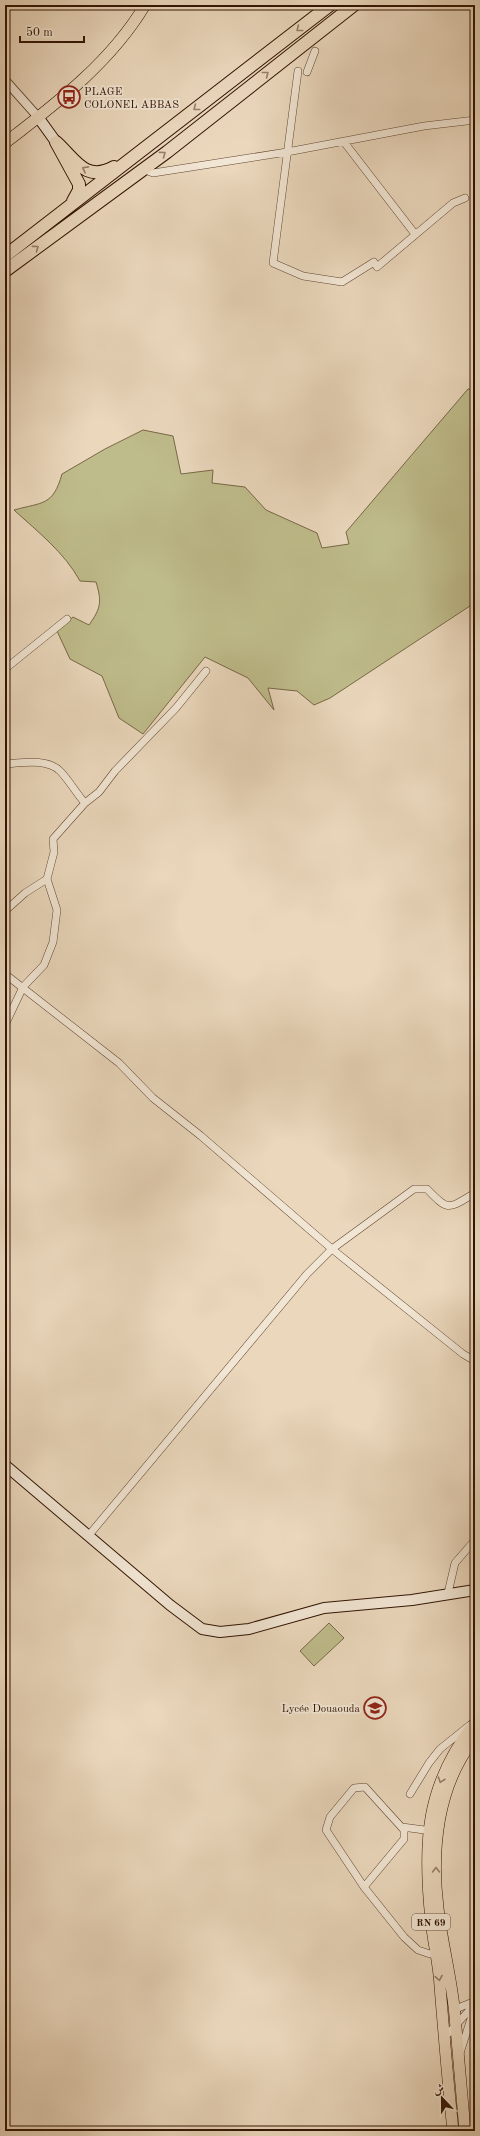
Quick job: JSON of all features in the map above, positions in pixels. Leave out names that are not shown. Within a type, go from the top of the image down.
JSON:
[{"type":"highway","points":[[5,256],[69,205],[178,123],[330,5]]},
{"type":"highway","points":[[5,272],[143,169],[354,5]]},
{"type":"highway","points":[[56,142],[82,168],[92,172],[101,172],[119,164],[149,141],[178,123]]},
{"type":"highway","points":[[56,142],[79,184],[79,190],[69,205]]},
{"type":"main road","points":[[5,143],[38,118],[93,71],[125,36],[145,5]]},
{"type":"main road","points":[[38,118],[56,142]]},
{"type":"main road","points":[[5,1465],[170,1605],[202,1629],[220,1632],[248,1629],[324,1608],[412,1600],[448,1593],[475,1590]]},
{"type":"main road","name":"RN 69","points":[[465,2131],[460,2055],[438,1902],[433,1808],[444,1771],[459,1745],[475,1722]]},
{"type":"main road","name":"RN 69","points":[[452,2131],[445,2037],[428,1878],[434,1831],[445,1794],[453,1773],[475,1738]]},
{"type":"street","points":[[307,72],[315,51]]},
{"type":"street","points":[[298,71],[273,263],[303,276],[342,282],[374,262],[377,267],[453,203],[465,198]]},
{"type":"street","points":[[5,80],[38,118]]},
{"type":"street","points":[[143,169],[153,173],[287,152],[424,126],[475,120]]},
{"type":"street","points":[[344,142],[415,234]]},
{"type":"street","points":[[5,669],[67,619]]},
{"type":"street","points":[[5,1024],[23,987],[44,965],[53,942],[57,910],[47,880],[54,852],[54,839],[86,803],[99,792],[115,771],[176,708],[206,671]]},
{"type":"street","points":[[5,764],[42,762],[54,766],[60,771],[86,803]]},
{"type":"street","points":[[5,911],[25,893],[47,880]]},
{"type":"street","points":[[5,974],[119,1063],[153,1098],[332,1249],[463,1354],[475,1360]]},
{"type":"street","points":[[89,1535],[307,1274],[332,1249],[414,1189],[427,1188],[440,1203],[449,1207],[454,1206],[475,1193]]},
{"type":"street","points":[[448,1593],[455,1563],[475,1540]]},
{"type":"street","points":[[410,1794],[429,1763],[440,1749],[475,1722]]},
{"type":"street","points":[[364,1887],[404,1840],[405,1833],[402,1827],[362,1786],[354,1788],[328,1820],[326,1830],[364,1887],[404,1937],[418,1950],[430,1954],[435,1952]]},
{"type":"street","points":[[402,1827],[434,1831]]},
{"type":"street","points":[[453,2002],[458,2008],[461,2008],[475,2002]]},
{"type":"street","points":[[445,2037],[455,2020],[475,2002]]},
{"type":"street","points":[[460,2055],[475,2006]]},
{"type":"street","points":[[442,2020],[447,2023],[455,2020]]},
{"type":"shaded area","points":[[468,389],[475,389],[475,602],[473,604],[330,698],[314,705],[297,691],[268,688],[274,710],[248,678],[205,657],[143,734],[119,718],[102,676],[70,659],[57,631],[73,617],[89,625],[96,614],[100,600],[96,582],[80,581],[74,571],[58,552],[41,534],[14,510],[40,504],[46,501],[55,492],[62,474],[105,449],[143,430],[173,436],[181,474],[213,470],[212,483],[245,487],[266,510],[317,533],[322,548],[349,544],[346,532]]},
{"type":"shaded area","points":[[329,1623],[344,1638],[314,1666],[300,1651]]},
{"type":"place","name":"PLAGE COLONEL ABBAS","points":[[69,97]]},
{"type":"place","name":"Lycée Douaouda","points":[[375,1708]]}]
